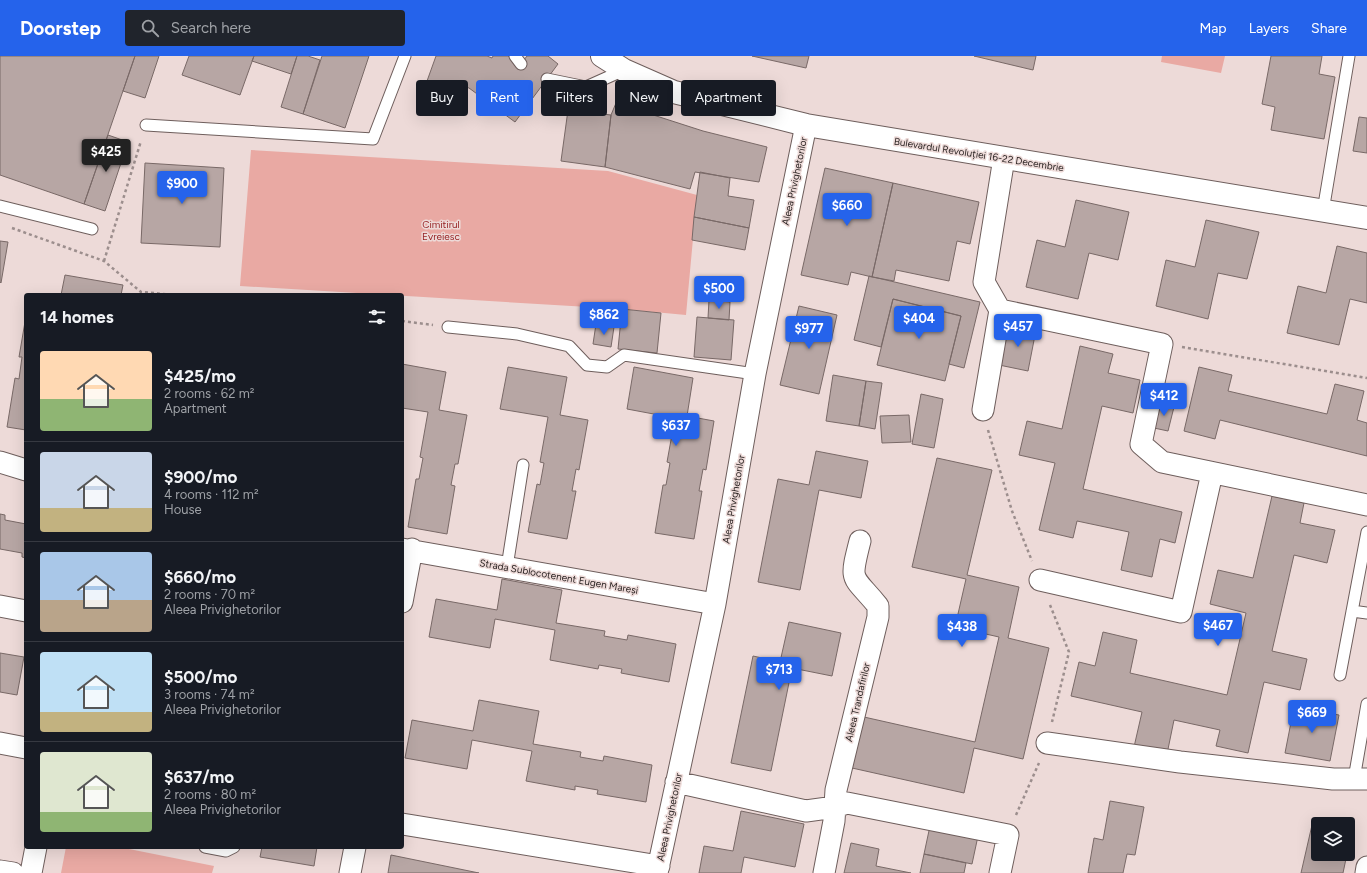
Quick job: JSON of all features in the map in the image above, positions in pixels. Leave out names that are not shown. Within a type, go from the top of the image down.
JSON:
[{"type":"street","name":"Bulevardul Revoluției 16-22 Decembrie","points":[[602,56],[624,70],[674,92],[806,125],[1367,218]]},
{"type":"street","name":"Aleea Privighetorilor","points":[[658,870],[715,604],[755,374],[806,125]]},
{"type":"street","points":[[983,410],[1000,310],[984,282],[1004,158]]},
{"type":"street","points":[[1000,310],[1162,344],[1141,444],[1162,462],[1367,505]]},
{"type":"street","points":[[0,462],[24,469]]},
{"type":"street","points":[[1040,580],[1181,612],[1212,473]]},
{"type":"street","name":"Aleea Trandafirilor","points":[[824,873],[835,807],[836,790],[878,617],[878,606],[854,579],[853,568],[860,541]]},
{"type":"street","points":[[404,581],[407,549]]},
{"type":"street","name":"Strada Sublocotenent Eugen Mareși","points":[[407,549],[715,604]]},
{"type":"street","points":[[0,606],[24,611]]},
{"type":"street","points":[[0,743],[24,748]]},
{"type":"street","points":[[1047,743],[1180,762],[1333,779],[1361,779]]},
{"type":"street","points":[[676,782],[806,811],[835,807],[847,803],[1008,834],[1000,873]]},
{"type":"street","points":[[404,824],[658,870]]},
{"type":"street","points":[[31,873],[36,849]]},
{"type":"street","points":[[350,873],[355,849]]},
{"type":"street","points":[[1366,873],[1367,867]]},
{"type":"street","points":[[0,871],[13,873]]},
{"type":"lane","points":[[146,125],[373,139],[405,56]]},
{"type":"lane","points":[[1323,211],[1349,56]]},
{"type":"lane","points":[[547,79],[586,87],[624,70]]},
{"type":"lane","points":[[0,206],[92,229]]},
{"type":"lane","points":[[448,327],[516,334],[569,346],[587,365],[607,367],[624,355],[755,374]]},
{"type":"lane","points":[[508,567],[523,465]]},
{"type":"lane","points":[[1340,675],[1367,532]]},
{"type":"lane","points":[[1352,611],[1367,613]]},
{"type":"lane","points":[[1361,779],[1367,704]]},
{"type":"lane","points":[[216,849],[226,851],[230,849]]},
{"type":"path","points":[[104,261],[146,125]]},
{"type":"path","points":[[8,226],[104,261],[142,292],[153,293]]},
{"type":"path","points":[[404,321],[448,327]]},
{"type":"path","points":[[1162,344],[1367,378]]},
{"type":"path","points":[[983,410],[1012,511],[1069,652],[1047,743],[1008,834]]},
{"type":"green space","points":[[1162,56],[1225,56],[1221,73],[1161,62]]},
{"type":"green space","name":"Cimitirul Evreiesc","points":[[251,150],[608,171],[697,195],[686,315],[622,309],[404,296],[404,293],[356,293],[240,286]]},
{"type":"green space","points":[[66,849],[129,849],[214,866],[212,873],[61,873]]},
{"type":"building","points":[[0,56],[135,56],[84,204],[0,175]]},
{"type":"building","points":[[135,56],[159,56],[145,98],[123,91]]},
{"type":"building","points":[[189,56],[254,56],[240,95],[182,75]]},
{"type":"building","points":[[254,56],[297,56],[291,74],[252,61]]},
{"type":"building","points":[[297,56],[308,56],[320,60],[303,114],[281,107]]},
{"type":"building","points":[[322,56],[369,56],[345,128],[303,114]]},
{"type":"building","points":[[436,56],[487,56],[492,58],[493,56],[508,56],[520,65],[527,56],[548,56],[558,64],[546,80],[541,80],[541,87],[533,98],[533,80],[476,80],[476,93],[468,88],[468,80],[427,80]]},
{"type":"building","points":[[752,56],[809,56],[806,68]]},
{"type":"building","points":[[974,56],[1036,56],[1033,70]]},
{"type":"building","points":[[1271,56],[1322,56],[1319,74],[1335,77],[1324,139],[1271,130],[1275,107],[1262,104]]},
{"type":"building","points":[[615,105],[615,116],[656,116],[703,131],[767,147],[759,182],[695,172],[690,189],[605,167],[611,115]]},
{"type":"building","points":[[611,115],[605,167],[561,161],[567,116]]},
{"type":"building","points":[[507,116],[519,116],[515,122]]},
{"type":"building","points":[[1359,117],[1367,118],[1367,153],[1353,151]]},
{"type":"building","points":[[108,135],[128,142],[105,211],[84,204]]},
{"type":"building","points":[[145,163],[224,168],[220,247],[141,243]]},
{"type":"building","points":[[825,168],[893,183],[872,277],[851,272],[848,285],[801,275]]},
{"type":"building","points":[[700,172],[730,178],[728,196],[754,200],[749,228],[694,217]]},
{"type":"building","points":[[893,183],[979,202],[970,244],[957,241],[949,281],[896,270],[894,281],[872,277]]},
{"type":"building","points":[[1076,200],[1129,212],[1118,260],[1089,253],[1078,299],[1026,287],[1037,240],[1065,247]]},
{"type":"building","points":[[694,217],[749,228],[745,250],[692,240]]},
{"type":"building","points":[[1206,220],[1259,232],[1247,279],[1218,273],[1208,319],[1156,306],[1166,260],[1195,267]]},
{"type":"building","points":[[0,241],[8,242],[1,283],[0,282]]},
{"type":"building","points":[[1337,246],[1367,253],[1367,303],[1350,299],[1339,345],[1287,333],[1298,286],[1326,293]]},
{"type":"building","points":[[65,275],[123,285],[121,293],[61,293]]},
{"type":"building","points":[[869,276],[980,302],[964,368],[949,364],[961,316],[893,299],[881,347],[854,340]]},
{"type":"building","points":[[893,299],[961,316],[945,381],[877,365]]},
{"type":"building","points":[[709,300],[730,302],[729,320],[708,318]]},
{"type":"building","points":[[799,306],[837,315],[819,394],[780,385]]},
{"type":"building","points":[[622,309],[661,313],[657,353],[618,349]]},
{"type":"building","points":[[697,317],[734,320],[731,360],[694,357]]},
{"type":"building","points":[[596,324],[614,327],[611,347],[593,344]]},
{"type":"building","points":[[1007,324],[1036,330],[1028,371],[999,365]]},
{"type":"building","points":[[24,328],[24,430],[7,427],[15,378],[19,379],[22,357],[19,357]]},
{"type":"building","points":[[1080,346],[1113,354],[1108,373],[1140,380],[1133,413],[1102,406],[1083,489],[1182,512],[1175,543],[1160,539],[1152,577],[1121,570],[1129,532],[1077,521],[1073,538],[1039,530],[1055,463],[1019,455],[1027,421],[1062,429]]},
{"type":"building","points":[[404,364],[446,372],[439,410],[467,415],[458,464],[455,464],[451,485],[455,486],[447,534],[408,527],[416,479],[419,479],[423,458],[420,457],[428,412],[404,408]]},
{"type":"building","points":[[508,367],[567,377],[560,415],[588,420],[579,470],[576,469],[572,491],[576,491],[567,539],[528,532],[537,484],[540,485],[544,463],[540,462],[548,417],[500,409]]},
{"type":"building","points":[[634,367],[693,378],[687,416],[714,421],[706,470],[703,469],[699,491],[702,491],[694,539],[655,533],[663,485],[666,485],[670,463],[667,462],[675,418],[627,409]]},
{"type":"building","points":[[1199,367],[1232,375],[1228,391],[1327,414],[1335,384],[1364,391],[1357,420],[1367,423],[1367,456],[1220,420],[1215,439],[1184,431]]},
{"type":"building","points":[[833,375],[866,381],[859,426],[826,421]]},
{"type":"building","points":[[866,381],[882,383],[875,429],[859,426]]},
{"type":"building","points":[[921,394],[943,399],[934,448],[912,444]]},
{"type":"building","points":[[1159,404],[1174,407],[1168,431],[1154,428]]},
{"type":"building","points":[[909,415],[911,442],[882,443],[880,416]]},
{"type":"building","points":[[816,451],[868,461],[861,498],[819,490],[800,590],[758,582],[778,479],[809,485]]},
{"type":"building","points":[[937,458],[992,470],[967,575],[1019,587],[1008,638],[1049,648],[1023,759],[974,748],[964,793],[852,768],[864,717],[975,742],[999,637],[955,627],[966,579],[912,567]]},
{"type":"building","points":[[1272,496],[1304,503],[1300,523],[1335,530],[1327,563],[1294,555],[1272,651],[1307,659],[1300,690],[1264,682],[1248,753],[1216,746],[1220,730],[1174,720],[1167,754],[1134,747],[1142,712],[1071,696],[1079,662],[1095,666],[1103,632],[1137,640],[1130,673],[1227,695],[1246,613],[1210,604],[1218,570],[1253,578]]},
{"type":"building","points":[[0,514],[5,515],[5,520],[24,524],[24,558],[22,557],[22,553],[0,549]]},
{"type":"building","points":[[502,579],[562,590],[556,623],[605,631],[604,636],[627,640],[628,635],[676,644],[669,682],[621,673],[622,669],[599,665],[598,669],[550,660],[555,630],[495,619],[490,648],[429,637],[436,599],[497,610]]},
{"type":"building","points":[[789,622],[841,633],[832,676],[792,668],[771,771],[731,763],[753,656],[780,662]]},
{"type":"building","points":[[0,653],[24,657],[17,695],[0,692]]},
{"type":"building","points":[[479,700],[539,711],[533,744],[581,752],[580,757],[603,761],[604,756],[652,765],[646,802],[597,794],[598,790],[575,786],[575,790],[526,781],[532,751],[472,740],[467,769],[405,758],[412,720],[473,731]]},
{"type":"building","points":[[1294,707],[1339,715],[1330,761],[1285,753]]},
{"type":"building","points":[[1110,801],[1144,807],[1135,855],[1127,854],[1123,873],[1088,873],[1094,838],[1103,840]]},
{"type":"building","points":[[741,811],[804,824],[795,867],[744,857],[741,873],[699,873],[704,846],[733,851]]},
{"type":"building","points":[[930,826],[978,836],[972,864],[924,854]]},
{"type":"building","points":[[1311,829],[1311,861],[1346,861],[1343,873],[1301,873]]},
{"type":"building","points":[[851,843],[879,849],[876,866],[911,873],[844,873]]},
{"type":"building","points":[[262,849],[317,849],[314,866],[260,857]]},
{"type":"building","points":[[924,854],[966,863],[964,873],[920,873]]},
{"type":"building","points":[[391,855],[479,873],[388,873]]}]
